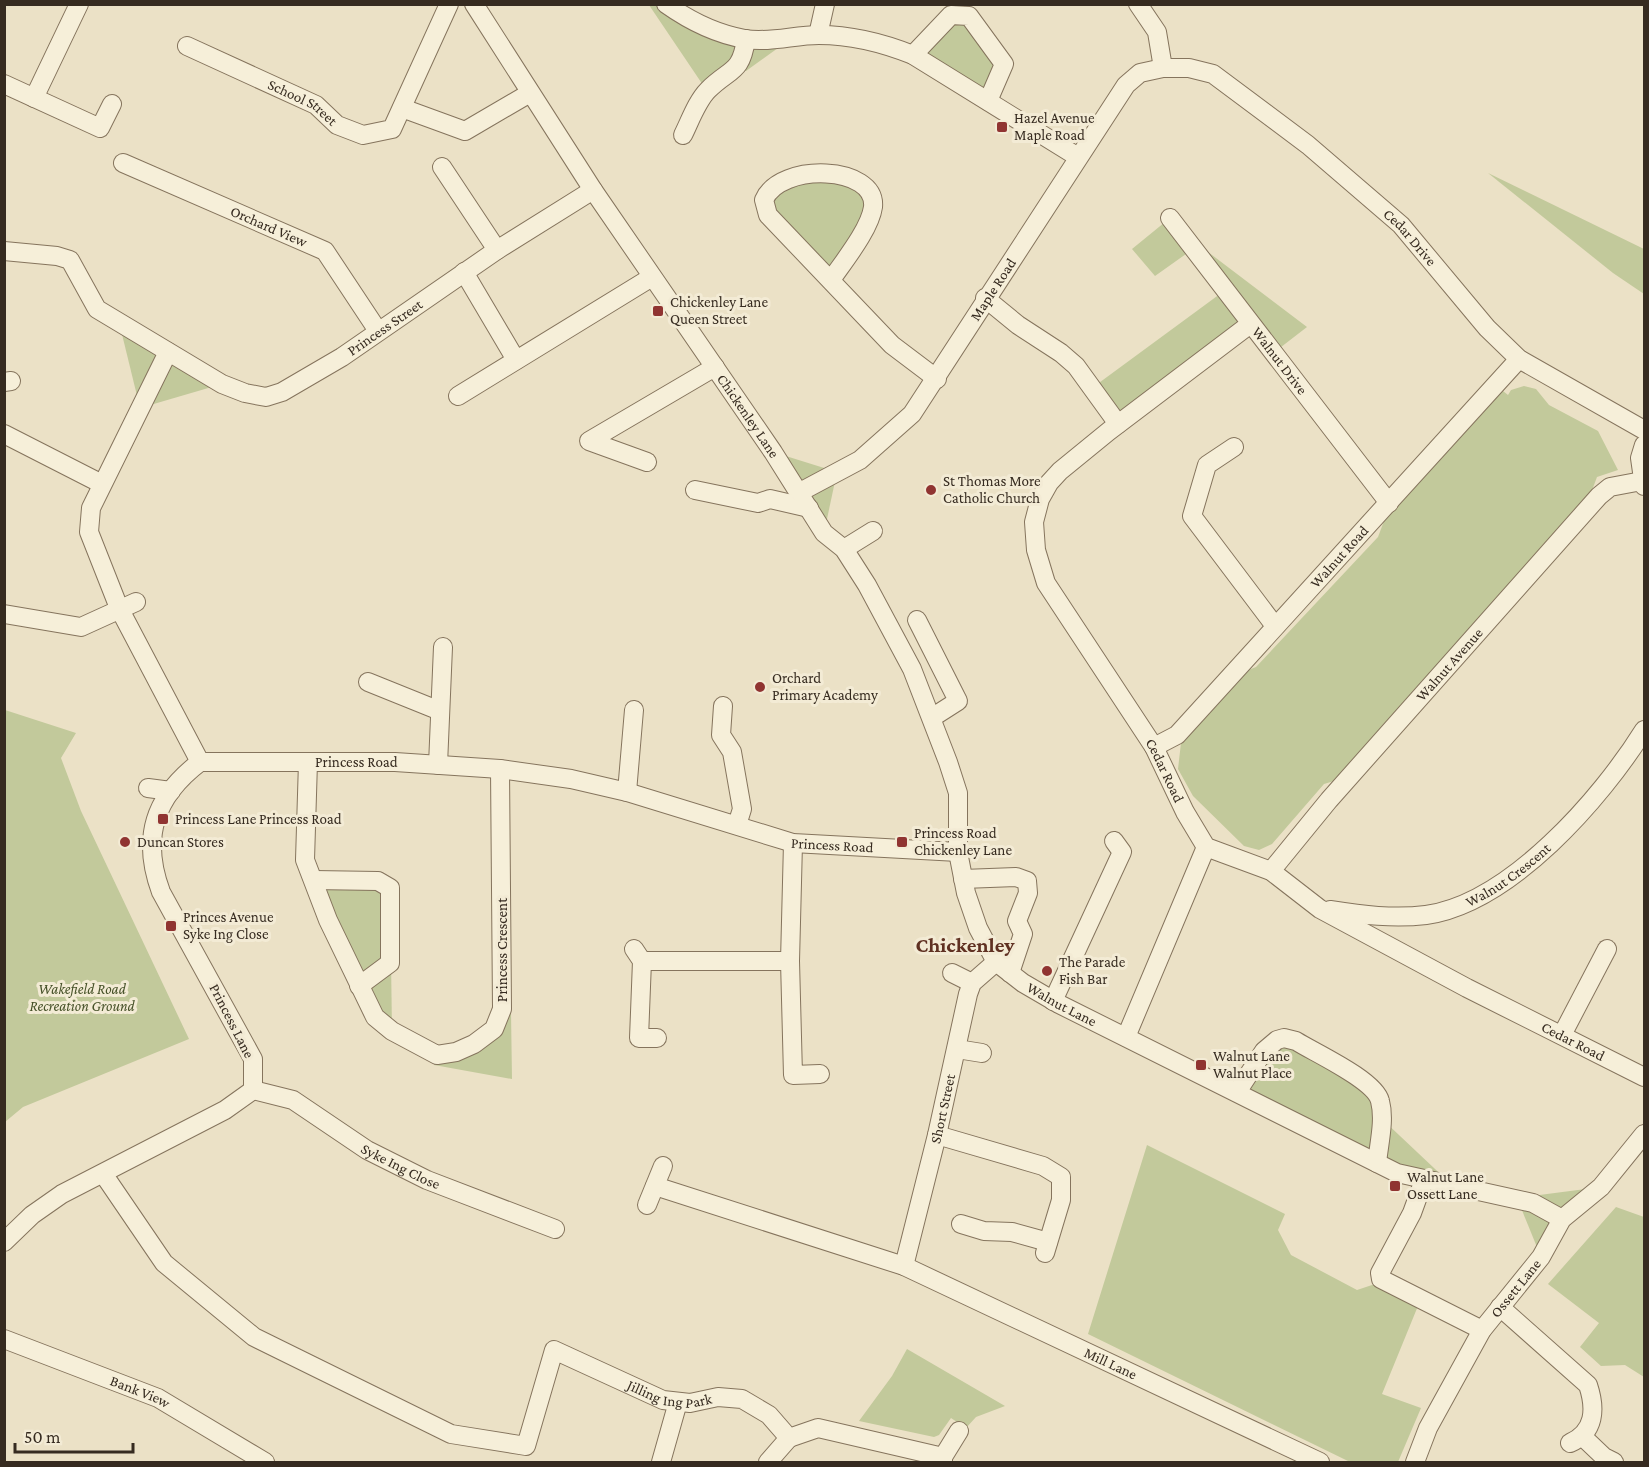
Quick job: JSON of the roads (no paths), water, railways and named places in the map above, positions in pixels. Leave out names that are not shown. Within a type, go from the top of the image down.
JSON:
[{"type":"street","points":[[34,98],[79,4]]},
{"type":"street","name":"School Street","points":[[187,46],[316,105],[337,125],[363,135],[392,129],[449,4]]},
{"type":"street","name":"Chickenley Lane","points":[[474,4],[593,190],[715,367],[824,533],[844,549],[912,669],[933,717],[958,794],[958,852]]},
{"type":"street","points":[[666,4],[702,26],[746,39],[818,35],[864,40],[890,46],[913,56],[1077,157]]},
{"type":"street","points":[[818,35],[825,4]]},
{"type":"street","points":[[1138,4],[1157,32],[1163,68]]},
{"type":"street","points":[[913,56],[951,15],[969,16],[1004,64],[988,101]]},
{"type":"street","points":[[683,135],[707,91],[738,67],[744,55],[746,39]]},
{"type":"street","name":"Maple Road","points":[[804,500],[860,460],[912,414],[937,379],[985,298],[1126,85],[1140,73],[1163,68]]},
{"type":"street","name":"Cedar Drive","points":[[1163,68],[1189,68],[1213,74],[1308,145],[1401,225],[1487,328],[1519,359],[1644,430]]},
{"type":"street","points":[[4,84],[100,128],[112,104]]},
{"type":"street","points":[[402,108],[465,130],[530,93]]},
{"type":"street","name":"Orchard View","points":[[123,163],[325,250],[378,331]]},
{"type":"street","points":[[442,167],[497,250]]},
{"type":"street","points":[[831,280],[869,220],[873,206],[871,197],[857,182],[825,173],[797,176],[778,183],[764,200],[768,215],[892,345],[937,379]]},
{"type":"street","name":"Princess Street","points":[[4,251],[57,256],[70,260],[97,309],[222,384],[245,393],[266,397],[282,392],[378,331],[497,250],[593,190]]},
{"type":"street","name":"Walnut Drive","points":[[1170,218],[1389,503]]},
{"type":"street","points":[[464,272],[516,360]]},
{"type":"street","points":[[458,396],[652,278]]},
{"type":"street","points":[[985,298],[1076,366],[1118,424]]},
{"type":"street","name":"Cedar Road","points":[[1250,324],[1118,424],[1060,471],[1050,483],[1040,499],[1034,522],[1036,550],[1046,583],[1154,747],[1185,812],[1206,847],[1271,871],[1320,909],[1644,1077]]},
{"type":"street","points":[[168,352],[91,508],[89,532],[128,605],[200,762]]},
{"type":"street","name":"Walnut Road","points":[[1154,747],[1177,735],[1519,359]]},
{"type":"street","points":[[647,462],[589,441],[715,367]]},
{"type":"street","points":[[4,434],[102,484]]},
{"type":"street","points":[[1643,484],[1640,458],[1644,445]]},
{"type":"street","points":[[1234,447],[1207,465],[1192,516],[1275,626]]},
{"type":"street","name":"Walnut Avenue","points":[[1271,871],[1329,800],[1599,496],[1610,487],[1643,484]]},
{"type":"street","points":[[695,490],[758,502],[804,500]]},
{"type":"street","points":[[844,549],[873,531]]},
{"type":"street","points":[[4,614],[81,627],[128,605]]},
{"type":"street","points":[[917,620],[958,701],[933,717]]},
{"type":"street","points":[[438,765],[443,646]]},
{"type":"street","points":[[368,682],[440,711]]},
{"type":"street","points":[[723,706],[721,735],[732,752],[742,808],[737,825]]},
{"type":"street","points":[[627,792],[634,710]]},
{"type":"street","name":"Walnut Crescent","points":[[1320,909],[1392,916],[1428,915],[1473,901],[1514,876],[1551,842],[1627,758],[1644,730]]},
{"type":"street","name":"Princess Road","points":[[200,762],[438,765],[500,769],[571,779],[627,792],[793,843],[958,852]]},
{"type":"street","name":"Princess Lane","points":[[200,762],[186,772],[171,791],[156,818],[151,836],[154,872],[161,892],[253,1059],[253,1090]]},
{"type":"street","name":"Princess Crescent","points":[[308,762],[305,860],[328,920],[375,1017],[414,1044],[437,1055],[456,1052],[494,1029],[502,1009],[500,769]]},
{"type":"street","points":[[148,788],[171,791]]},
{"type":"street","points":[[1053,1000],[1122,852],[1114,841]]},
{"type":"street","points":[[793,843],[790,961],[793,1075],[820,1074]]},
{"type":"street","points":[[1126,1037],[1206,847]]},
{"type":"street","name":"Walnut Lane","points":[[958,852],[963,879],[978,928],[1003,967],[1053,1000],[1397,1173],[1533,1203],[1562,1219]]},
{"type":"street","points":[[952,973],[972,983],[1003,967],[1022,942],[1023,934],[1017,921],[1028,893],[1027,881],[1022,878],[963,879]]},
{"type":"street","points":[[314,880],[378,881],[390,888],[390,963],[359,986]]},
{"type":"street","points":[[1562,1035],[1607,949]]},
{"type":"street","points":[[657,1038],[639,1038],[638,955],[790,961]]},
{"type":"street","name":"Short Street","points":[[903,1266],[937,1135],[972,983]]},
{"type":"street","points":[[1237,1092],[1271,1045],[1284,1038],[1296,1041],[1365,1082],[1377,1094],[1382,1119],[1377,1162]]},
{"type":"street","points":[[957,1049],[982,1053]]},
{"type":"street","points":[[4,1242],[32,1215],[62,1194],[104,1175],[225,1110],[253,1090]]},
{"type":"street","name":"Syke Ing Close","points":[[253,1090],[293,1100],[367,1150],[428,1180],[555,1229]]},
{"type":"street","points":[[937,1135],[1043,1166],[1061,1178],[1061,1200],[1046,1247],[1021,1235],[961,1224]]},
{"type":"street","name":"Ossett Lane","points":[[1415,1462],[1428,1428],[1482,1330],[1541,1257],[1562,1219],[1601,1187],[1643,1138]]},
{"type":"street","points":[[647,1205],[663,1166]]},
{"type":"street","name":"Jilling Ing Park","points":[[104,1175],[164,1263],[254,1337],[451,1434],[526,1446],[554,1350],[663,1400],[690,1403],[718,1397],[742,1399],[769,1415],[789,1438]]},
{"type":"street","points":[[1424,1180],[1412,1213],[1380,1273],[1381,1280],[1482,1330]]},
{"type":"street","name":"Mill Lane","points":[[655,1186],[903,1266],[1320,1462]]},
{"type":"street","points":[[1500,1307],[1568,1354],[1588,1385],[1593,1400],[1592,1413],[1576,1440],[1614,1462]]},
{"type":"street","name":"Bank View","points":[[4,1340],[158,1398],[265,1462]]},
{"type":"street","points":[[661,1462],[678,1402]]},
{"type":"street","points":[[768,1462],[789,1438],[818,1428],[943,1460],[960,1431]]},
{"type":"place","name":"Hazel Avenue Maple Road","points":[[1002,127]]},
{"type":"place","name":"Chickenley Lane Queen Street","points":[[658,311]]},
{"type":"place","name":"St Thomas More Catholic Church","points":[[931,490]]},
{"type":"place","name":"Orchard Primary Academy","points":[[760,687]]},
{"type":"place","name":"Princess Lane Princess Road","points":[[163,819]]},
{"type":"place","name":"Duncan Stores","points":[[125,842]]},
{"type":"place","name":"Princess Road Chickenley Lane","points":[[902,842]]},
{"type":"place","name":"Princes Avenue Syke Ing Close","points":[[171,926]]},
{"type":"place","name":"The Parade Fish Bar","points":[[1047,971]]},
{"type":"place","name":"Walnut Lane Walnut Place","points":[[1201,1065]]},
{"type":"place","name":"Walnut Lane Ossett Lane","points":[[1395,1186]]},
{"type":"district","name":"Chickenley","points":[[965,945]]},
{"type":"park label","name":"Wakefield Road Recreation Ground","points":[[82,998]]}]
